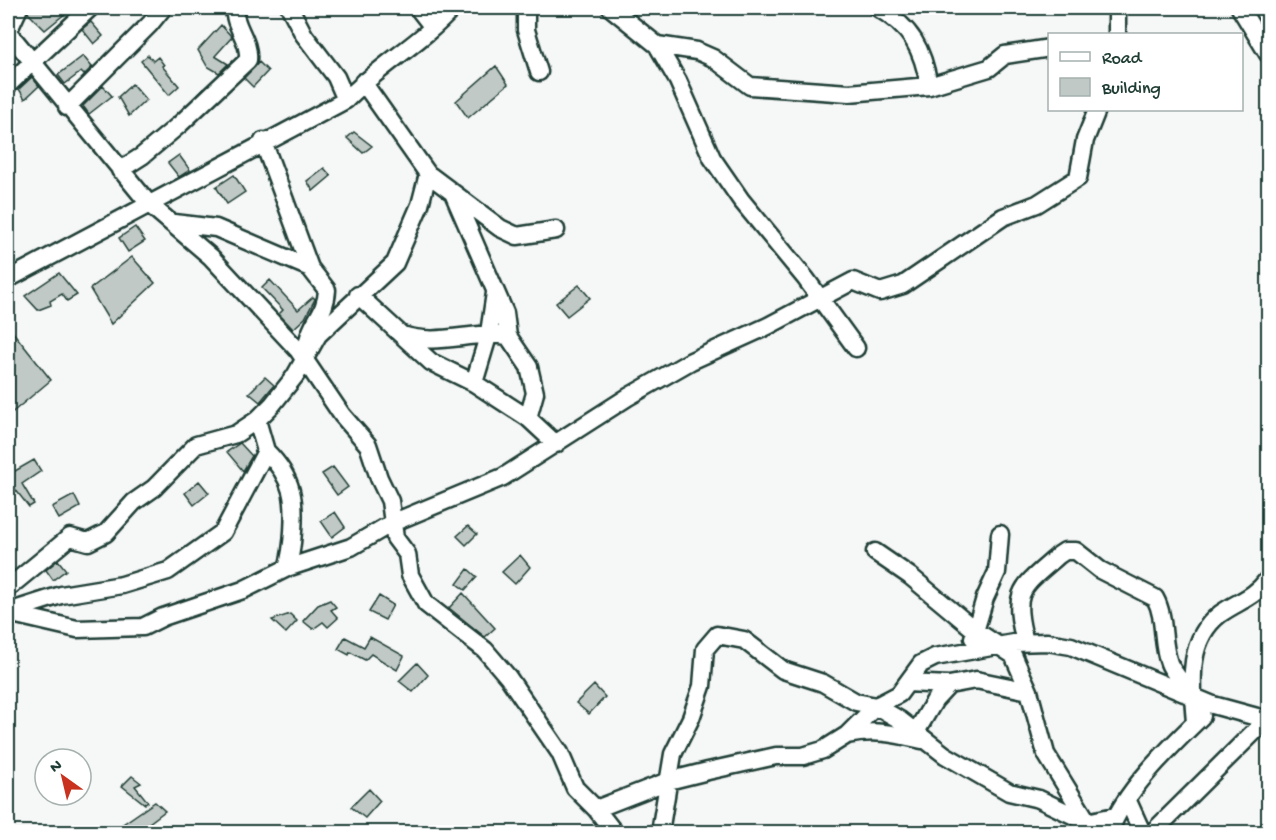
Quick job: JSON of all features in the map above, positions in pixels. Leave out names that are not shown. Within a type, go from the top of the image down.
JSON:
[{"type":"street","points":[[19,8],[8,32],[67,106],[149,204],[219,265],[305,360],[342,415],[368,445],[379,478],[390,501],[395,538],[407,554],[410,575],[426,604],[485,650],[508,677],[560,753],[575,788],[614,832]]},
{"type":"street","points":[[8,85],[90,8]]},
{"type":"street","points":[[67,106],[150,24],[163,8]]},
{"type":"street","points":[[120,171],[179,125],[248,60],[249,50],[234,20],[234,8]]},
{"type":"street","points":[[290,8],[304,34],[336,77],[346,100]]},
{"type":"street","points":[[418,8],[432,26]]},
{"type":"street","points":[[8,279],[197,180],[263,141],[346,100],[363,82],[391,63],[453,8]]},
{"type":"street","points":[[526,8],[526,30],[539,72]]},
{"type":"street","points":[[611,8],[657,45],[678,81],[712,158],[741,200],[820,298],[856,348]]},
{"type":"street","points":[[878,8],[918,42],[925,61],[928,86]]},
{"type":"street","points":[[1117,8],[1117,33]]},
{"type":"street","points":[[1240,8],[1269,54]]},
{"type":"street","points":[[657,45],[698,51],[713,58],[750,86],[849,93],[928,86],[989,68],[1005,55],[1048,48]]},
{"type":"street","points":[[363,82],[428,174],[500,228],[516,236],[556,230]]},
{"type":"street","points":[[266,451],[223,532],[168,571],[122,585],[61,595],[8,613],[77,629],[143,627],[163,617],[243,590],[287,568],[351,547],[393,523],[503,477],[628,397],[691,361],[768,326],[853,281],[880,292],[903,285],[1003,217],[1036,204],[1078,178],[1085,140],[1097,111]]},
{"type":"street","points":[[263,141],[310,268],[327,290],[326,305],[310,332],[305,360]]},
{"type":"street","points":[[8,588],[70,537],[88,542],[106,533],[134,502],[154,488],[196,445],[236,434],[257,420],[284,391],[318,336],[395,263],[420,206],[428,174]]},
{"type":"street","points":[[453,192],[465,226],[483,257],[495,293],[505,313],[508,336],[529,368],[535,393],[528,418]]},
{"type":"street","points":[[173,223],[216,228],[310,268]]},
{"type":"street","points":[[474,383],[489,333],[495,293]]},
{"type":"street","points":[[358,296],[431,362],[474,383],[528,418],[556,444]]},
{"type":"street","points":[[399,334],[433,341],[489,333],[508,336]]},
{"type":"street","points":[[257,420],[266,451],[280,465],[291,492],[292,554],[287,568]]},
{"type":"street","points":[[968,650],[985,598],[997,572],[1000,534]]},
{"type":"street","points":[[1091,827],[1046,754],[1029,691],[1013,646],[1021,592],[1059,555],[1065,551],[1076,551],[1100,570],[1155,598],[1164,628],[1169,664],[1189,694],[1196,722]]},
{"type":"street","points":[[875,552],[910,576],[976,631],[1013,646]]},
{"type":"street","points":[[1189,694],[1195,652],[1204,632],[1219,615],[1251,598],[1269,579]]},
{"type":"street","points":[[660,832],[673,754],[691,718],[702,686],[705,649],[717,636],[744,640],[783,670],[823,683],[856,702],[876,706],[900,720],[945,755],[1009,792],[1039,799],[1091,827],[1112,824],[1172,746],[1213,705]]},
{"type":"street","points":[[596,809],[668,782],[776,756],[813,754],[847,735],[876,706],[903,689],[928,660],[968,650],[1047,642],[1071,646],[1213,705],[1267,720],[1153,832]]},
{"type":"street","points":[[903,689],[949,686],[975,680],[1029,691]]},
{"type":"street","points":[[922,736],[935,700],[949,686]]},
{"type":"street","points":[[900,720],[903,689]]},
{"type":"street","points":[[847,735],[868,730],[882,730],[922,736]]},
{"type":"street","points":[[1128,801],[1142,832]]},
{"type":"building","points":[[29,8],[72,8],[45,30],[28,13]]},
{"type":"building","points":[[91,22],[103,36],[94,44],[82,29]]},
{"type":"building","points":[[221,25],[232,37],[215,56],[228,64],[219,73],[207,66],[198,50]]},
{"type":"building","points":[[148,55],[153,61],[158,57],[164,65],[162,66],[179,86],[169,95],[141,61]]},
{"type":"building","points":[[83,56],[92,67],[84,75],[81,72],[65,84],[58,75]]},
{"type":"building","points":[[259,62],[268,71],[253,87],[244,78]]},
{"type":"building","points":[[496,66],[508,84],[468,118],[456,101]]},
{"type":"building","points":[[32,77],[39,86],[25,99],[19,89]]},
{"type":"building","points":[[132,84],[146,100],[129,116],[118,97]]},
{"type":"building","points":[[103,86],[112,96],[89,114],[83,106]]},
{"type":"building","points":[[354,132],[372,146],[363,153],[347,138]]},
{"type":"building","points":[[179,155],[190,170],[179,177],[168,163]]},
{"type":"building","points":[[324,168],[331,176],[313,191],[307,181]]},
{"type":"building","points":[[234,175],[245,192],[227,204],[216,187]]},
{"type":"building","points":[[135,227],[145,241],[128,252],[119,238]]},
{"type":"building","points":[[132,257],[155,283],[111,324],[90,289]]},
{"type":"building","points":[[59,273],[77,295],[67,301],[62,294],[50,301],[51,305],[38,310],[25,296]]},
{"type":"building","points":[[270,280],[298,310],[313,297],[315,299],[305,318],[293,329],[279,314],[283,310],[262,288]]},
{"type":"building","points":[[579,285],[590,298],[567,316],[556,303]]},
{"type":"building","points":[[8,326],[51,380],[8,416]]},
{"type":"building","points":[[265,377],[274,385],[260,402],[249,393]]},
{"type":"building","points":[[240,443],[252,456],[243,471],[227,452]]},
{"type":"building","points":[[34,460],[41,471],[22,484],[34,504],[29,507],[8,480],[8,475]]},
{"type":"building","points":[[333,467],[348,487],[337,495],[322,474]]},
{"type":"building","points":[[199,481],[209,493],[194,505],[185,493]]},
{"type":"building","points":[[74,495],[80,507],[59,519],[52,507]]},
{"type":"building","points":[[335,512],[345,527],[332,537],[321,521]]},
{"type":"building","points":[[468,526],[477,534],[466,545],[457,536]]},
{"type":"building","points":[[520,555],[530,567],[515,584],[502,572]]},
{"type":"building","points":[[58,560],[66,570],[53,580],[46,570]]},
{"type":"building","points":[[468,569],[477,577],[465,590],[457,584]]},
{"type":"building","points":[[463,593],[495,628],[485,637],[449,608]]},
{"type":"building","points":[[379,596],[393,605],[385,620],[369,612]]},
{"type":"building","points":[[330,600],[336,607],[331,610],[338,618],[328,627],[323,622],[313,629],[303,621],[318,605]]},
{"type":"building","points":[[290,614],[297,621],[286,633],[272,620]]},
{"type":"building","points":[[345,637],[364,647],[370,637],[404,656],[397,670],[371,654],[365,660],[350,652],[349,655],[338,649]]},
{"type":"building","points":[[417,663],[428,675],[413,692],[399,681]]},
{"type":"building","points":[[594,685],[605,697],[589,714],[576,703]]},
{"type":"building","points":[[132,776],[141,783],[135,786],[148,802],[145,804],[122,786]]},
{"type":"building","points":[[369,789],[380,801],[365,818],[351,807]]},
{"type":"building","points":[[155,802],[165,811],[137,832],[127,832],[120,826]]}]
